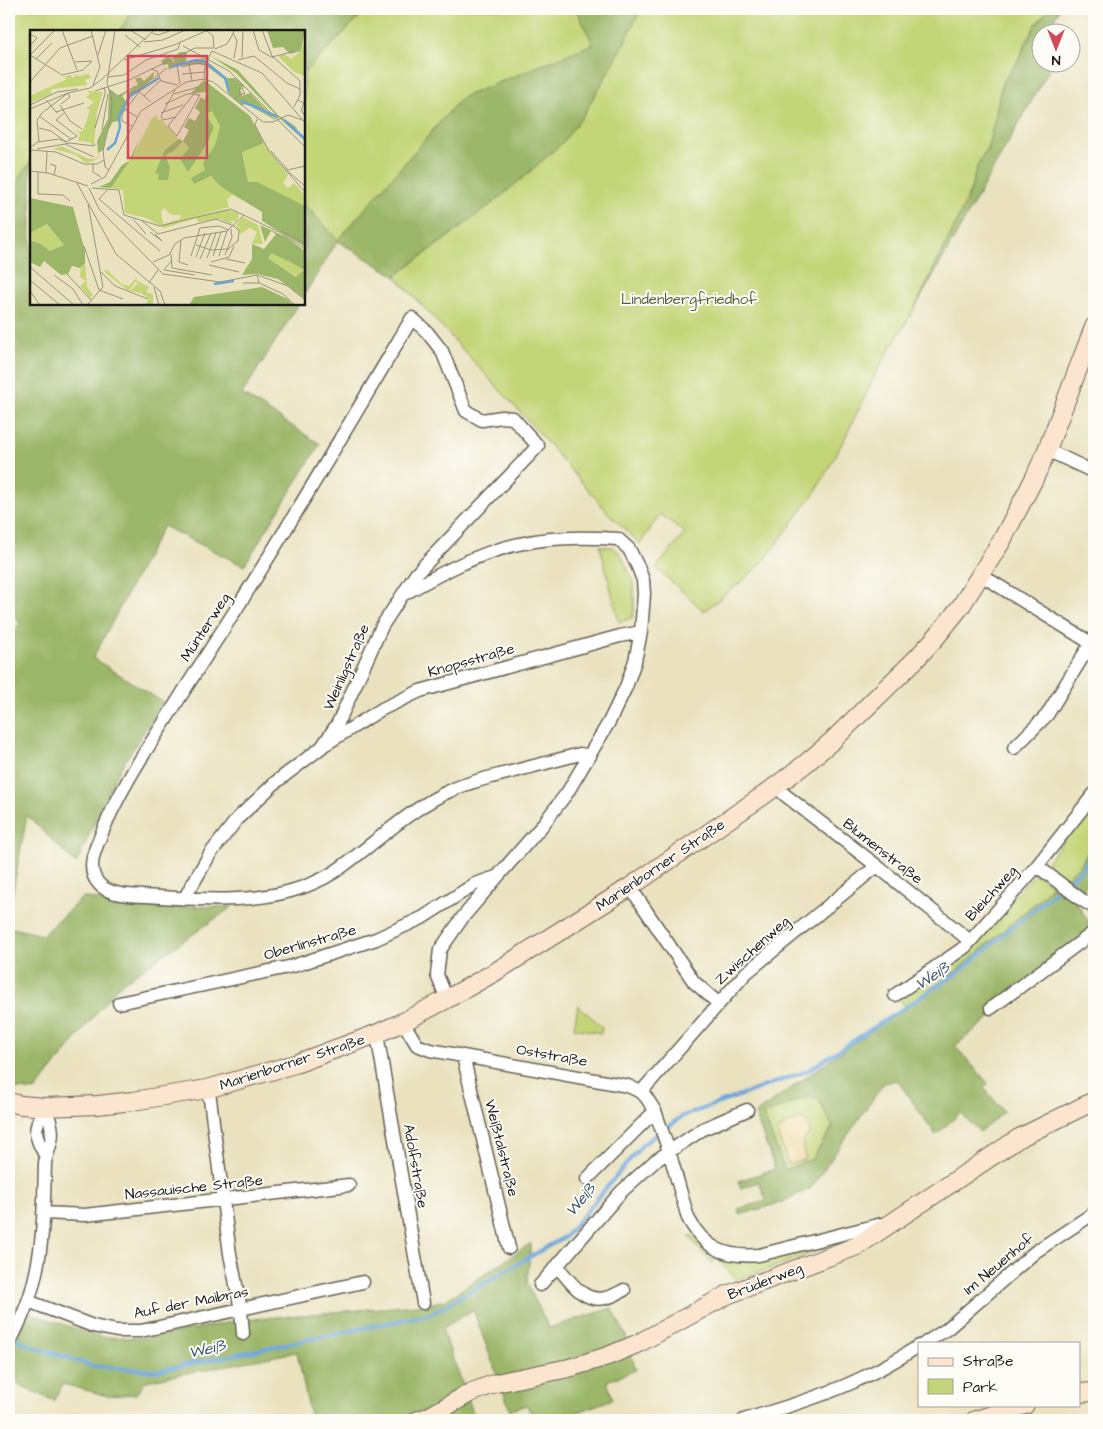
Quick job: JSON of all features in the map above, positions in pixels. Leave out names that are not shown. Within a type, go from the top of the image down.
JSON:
[{"type":"main road","name":"Marienborner Straße","points":[[9,1102],[45,1107],[98,1105],[207,1088],[295,1064],[376,1034],[403,1022],[495,972],[630,887],[776,786],[832,741],[916,659],[961,606],[1018,512],[1047,450],[1094,327]]},
{"type":"main road","name":"Brüderweg","points":[[418,1420],[428,1417],[470,1393],[496,1383],[570,1368],[608,1356],[638,1343],[727,1295],[857,1246],[1019,1138],[1094,1101]]},
{"type":"main road","points":[[1080,1393],[1094,1392]]},
{"type":"main road","points":[[975,1420],[1022,1406]]},
{"type":"street","name":"Weinligstraße","points":[[184,899],[210,854],[238,818],[276,782],[322,747],[338,723],[382,626],[416,574],[538,446],[512,418],[502,417],[482,420],[466,411],[442,351],[427,332],[412,318]]},
{"type":"street","name":"Münterweg","points":[[184,899],[118,894],[105,890],[96,881],[91,868],[99,838],[131,774],[270,555],[412,318]]},
{"type":"street","points":[[1047,450],[1094,472]]},
{"type":"street","name":"Oberlinstraße","points":[[401,596],[441,573],[484,555],[519,544],[540,541],[587,538],[618,540],[629,549],[643,580],[644,594],[641,632],[635,661],[626,687],[609,722],[567,793],[541,827],[463,917],[440,950],[437,975],[447,999]]},
{"type":"street","points":[[981,575],[1092,644],[1047,715],[1014,748]]},
{"type":"street","name":"Knopsstraße","points":[[322,747],[382,710],[420,691],[620,636],[641,632]]},
{"type":"street","points":[[184,899],[242,900],[273,896],[298,889],[341,868],[402,819],[428,802],[456,788],[580,754],[590,756]]},
{"type":"street","name":"Blumenstraße","points":[[776,786],[970,941]]},
{"type":"street","name":"Bleichweg","points":[[895,995],[965,948],[1036,866],[1094,794]]},
{"type":"street","name":"Zwischenweg","points":[[641,1092],[746,973],[877,866]]},
{"type":"street","points":[[1036,866],[1094,907]]},
{"type":"street","name":"Oberlinstraße","points":[[119,1003],[293,966],[376,939],[422,918],[475,884],[498,876]]},
{"type":"street","points":[[630,887],[694,982],[718,1003]]},
{"type":"street","points":[[991,1008],[1094,932]]},
{"type":"street","name":"Oststraße","points":[[403,1022],[417,1045],[430,1050],[628,1086],[641,1092]]},
{"type":"street","name":"Adolfstraße","points":[[376,1034],[423,1303]]},
{"type":"street","name":"Weißtalstraße","points":[[463,1056],[509,1248]]},
{"type":"street","points":[[207,1088],[243,1334]]},
{"type":"street","points":[[641,1092],[657,1116],[688,1218],[693,1228],[707,1242],[719,1250],[729,1255],[759,1255],[896,1221]]},
{"type":"street","points":[[9,1344],[28,1301],[38,1261],[46,1157],[36,1138],[36,1123],[45,1107]]},
{"type":"street","points":[[540,1285],[621,1192],[668,1148],[703,1129],[748,1110]]},
{"type":"street","points":[[587,1179],[657,1116]]},
{"type":"street","name":"Nassauische Straße","points":[[43,1213],[84,1216],[348,1186]]},
{"type":"street","name":"Im Neuenhof","points":[[927,1342],[947,1329],[1035,1252],[1094,1214]]},
{"type":"street","points":[[557,1266],[579,1291],[590,1298],[604,1298],[624,1290]]},
{"type":"street","name":"Auf der Maibras","points":[[28,1301],[93,1326],[117,1331],[141,1331],[363,1282]]},
{"type":"street","points":[[744,1420],[823,1395],[850,1384],[875,1372],[918,1347]]},
{"type":"green space","points":[[9,9],[134,9],[120,30],[30,30],[30,162],[9,194]]},
{"type":"green space","points":[[134,9],[367,9],[305,72],[305,30],[120,30]]},
{"type":"green space","points":[[367,9],[576,9],[594,44],[461,98],[338,241],[305,205],[305,72]]},
{"type":"green space","points":[[576,9],[641,9],[616,59],[582,117],[563,142],[525,176],[494,202],[395,276],[338,241],[305,293],[305,205],[338,240],[461,98],[593,44]]},
{"type":"green space","name":"Lindenbergfriedhof","points":[[641,9],[1049,9],[1038,22],[1030,22],[1030,36],[1016,64],[1002,83],[987,149],[977,167],[970,192],[958,219],[916,306],[877,371],[844,440],[816,491],[764,561],[745,579],[704,611],[656,568],[685,533],[660,514],[640,544],[609,514],[532,425],[395,276],[456,231],[525,176],[582,117],[616,59]]},
{"type":"green space","points":[[1049,9],[1060,9],[1052,22],[1038,22]]},
{"type":"green space","points":[[1030,36],[1030,72],[1048,72],[916,306],[970,192],[977,167],[987,149],[1002,83],[1016,64]]},
{"type":"green space","points":[[30,162],[30,305],[298,305],[242,394],[320,444],[244,566],[163,526],[93,658],[163,702],[115,777],[76,864],[27,815],[9,913],[9,634],[20,624],[9,606],[9,194]]},
{"type":"green space","points":[[600,546],[612,547],[620,553],[632,578],[634,611],[632,618],[619,622]]},
{"type":"green space","points":[[1094,803],[1094,842],[1080,865],[1064,880],[1050,869],[1048,860]]},
{"type":"green space","points":[[1094,842],[1094,872],[1076,902],[1094,930],[1094,934],[955,1046],[988,1083],[984,1088],[1004,1112],[980,1132],[960,1113],[936,1135],[897,1080],[884,1083],[811,1188],[782,1202],[740,1215],[738,1209],[766,1201],[759,1182],[741,1188],[738,1181],[775,1169],[755,1114],[955,972],[1040,899],[1052,885],[1064,880],[1080,865]],"holes":[[[806,1097],[817,1097],[833,1127],[812,1159],[785,1170],[763,1115]]]},
{"type":"green space","points":[[1034,875],[1040,876],[1052,885],[1040,899],[955,972],[905,1006],[898,997],[952,961]]},
{"type":"green space","points":[[83,897],[121,905],[232,907],[117,987],[35,1091],[9,1088],[9,927],[42,935]]},
{"type":"green space","points":[[578,1005],[602,1027],[601,1033],[574,1028]]},
{"type":"green space","points":[[817,1096],[833,1126],[812,1159],[785,1170],[763,1114],[806,1097]]},
{"type":"green space","points":[[694,1236],[720,1257],[744,1262],[853,1237],[847,1241],[737,1280],[717,1259],[712,1263],[689,1237]]},
{"type":"green space","points":[[531,1243],[527,1283],[549,1328],[612,1308],[626,1336],[636,1370],[607,1381],[613,1399],[557,1420],[533,1420],[527,1405],[510,1410],[473,1310],[442,1329],[476,1420],[311,1420],[297,1352],[146,1381],[136,1394],[108,1396],[63,1384],[54,1401],[9,1380],[9,1301],[35,1315],[102,1337],[146,1338],[242,1320],[428,1304],[446,1300]]},
{"type":"sand","points":[[800,1119],[804,1120],[810,1127],[809,1134],[802,1142],[805,1159],[789,1165],[778,1136],[778,1131],[785,1125]]},
{"type":"waterway","name":"Weiß","points":[[15,1338],[28,1345],[93,1366],[156,1371],[431,1314],[566,1236],[643,1144],[683,1116],[807,1071],[959,972],[1082,869],[1094,850]]}]
